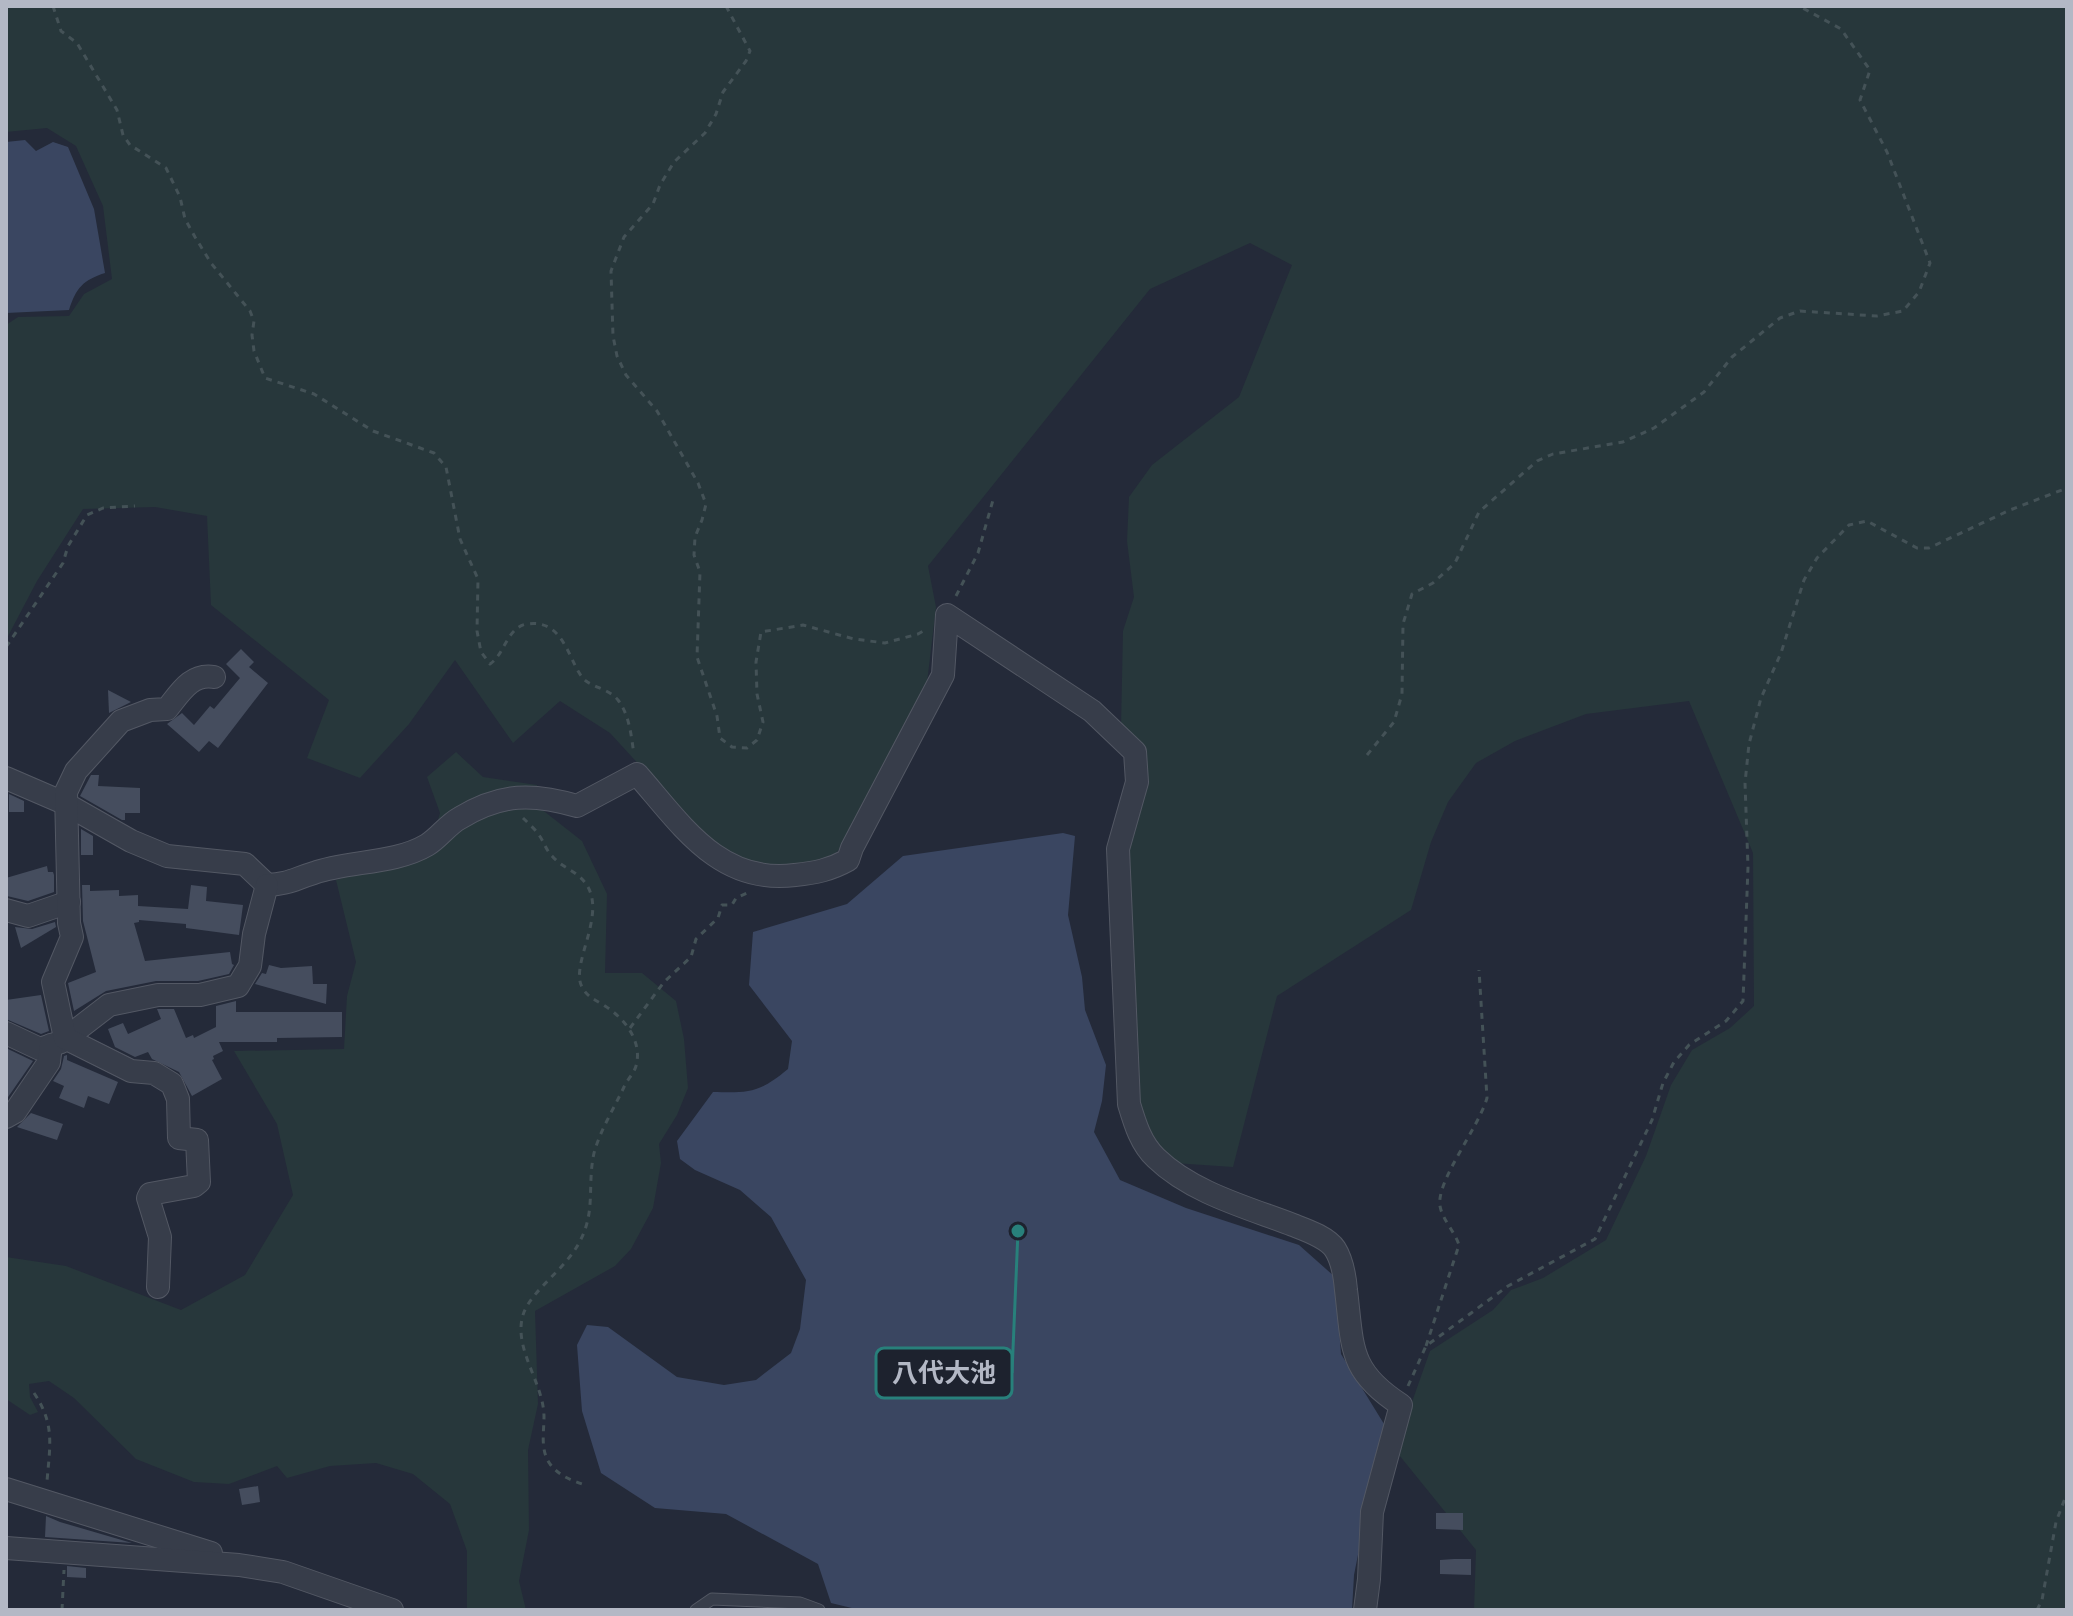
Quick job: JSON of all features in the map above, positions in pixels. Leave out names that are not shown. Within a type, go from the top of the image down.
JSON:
[{"type":"street","points":[[6,778],[64,803],[131,841],[167,856],[245,864],[267,885],[289,884],[314,872],[378,861],[426,846],[459,818],[503,799],[543,796],[577,806],[637,774],[703,849],[739,870],[769,877],[829,871],[848,860],[943,675],[947,615],[1092,711],[1135,752],[1137,782],[1118,849],[1129,1104],[1142,1140],[1156,1158],[1181,1176],[1227,1199],[1312,1232],[1335,1248],[1345,1278],[1355,1358],[1380,1392],[1401,1405],[1372,1512],[1365,1610]]},
{"type":"street","points":[[6,1117],[15,1112],[49,1062],[58,1042],[53,982],[72,937],[64,803],[66,792],[76,771],[121,721],[150,710],[167,709],[195,678],[202,675],[214,677]]},
{"type":"street","points":[[6,1033],[40,1049],[58,1042],[109,1005],[158,995],[200,995],[238,986],[250,966],[254,934],[267,885]]},
{"type":"street","points":[[6,910],[28,916],[69,902]]},
{"type":"street","points":[[58,1042],[131,1071],[154,1073],[172,1084],[178,1099],[179,1138],[197,1140],[199,1182],[194,1186],[150,1194],[148,1198],[160,1237],[158,1287]]},
{"type":"street","points":[[6,1489],[211,1553],[218,1563]]},
{"type":"street","points":[[6,1548],[218,1563],[283,1572],[392,1610]]},
{"type":"lane","points":[[696,1610],[712,1599],[800,1603],[819,1610]]},
{"type":"path","points":[[53,6],[61,31],[77,43],[117,110],[123,135],[130,145],[166,168],[195,237],[211,263],[250,311],[254,321],[254,351],[265,378],[314,394],[373,431],[434,453],[446,467],[460,539],[478,579],[477,631],[481,652],[490,664],[496,660],[511,633],[525,624],[542,626],[554,632],[568,645],[585,680],[617,699],[629,722],[637,774]]},
{"type":"path","points":[[726,6],[750,51],[746,61],[723,92],[716,114],[705,133],[674,162],[653,204],[624,237],[611,271],[613,336],[617,356],[626,375],[657,411],[698,483],[706,504],[695,537],[694,555],[700,572],[697,657],[717,716],[720,738],[732,747],[747,748],[757,740],[763,722],[757,694],[756,662],[761,632],[803,625],[885,643],[918,634],[947,615],[978,553],[993,500]]},
{"type":"path","points":[[1367,755],[1394,722],[1402,694],[1403,624],[1412,594],[1433,583],[1455,563],[1479,512],[1537,461],[1553,454],[1623,442],[1654,428],[1704,392],[1732,357],[1780,318],[1800,311],[1877,316],[1903,311],[1919,292],[1930,263],[1887,152],[1860,100],[1870,70],[1841,29],[1799,6]]},
{"type":"path","points":[[1426,1346],[1508,1286],[1595,1239],[1652,1120],[1663,1083],[1674,1062],[1689,1045],[1726,1021],[1743,1001],[1748,867],[1745,783],[1749,744],[1761,698],[1781,653],[1804,580],[1817,558],[1849,525],[1867,521],[1917,548],[1929,548],[2010,510],[2067,488]]},
{"type":"path","points":[[6,647],[63,563],[68,546],[87,515],[103,508],[135,506]]},
{"type":"path","points":[[503,799],[538,834],[551,855],[576,872],[589,889],[592,915],[590,936],[581,964],[580,985],[589,997],[608,1007],[630,1028],[636,1046],[636,1066],[595,1152],[590,1182],[590,1219],[573,1256],[537,1292],[524,1313],[524,1351],[541,1391],[544,1453],[561,1476],[585,1485]]},
{"type":"path","points":[[630,1028],[664,982],[691,957],[696,939],[718,918],[722,905],[732,905],[736,898],[769,877]]},
{"type":"path","points":[[1401,1405],[1426,1346],[1459,1245],[1440,1208],[1440,1189],[1481,1117],[1487,1098],[1479,970]]},
{"type":"path","points":[[34,1393],[50,1425],[45,1501]]},
{"type":"path","points":[[2037,1610],[2042,1600],[2056,1522],[2067,1493]]},
{"type":"path","points":[[62,1610],[65,1554]]},
{"type":"shaded area","points":[[6,6],[2067,6],[2067,1610],[1474,1610],[1476,1550],[1395,1450],[1430,1351],[1493,1310],[1511,1290],[1543,1278],[1606,1240],[1646,1156],[1671,1085],[1692,1050],[1730,1028],[1754,1006],[1753,853],[1689,701],[1586,714],[1515,741],[1476,763],[1448,802],[1431,842],[1411,910],[1277,996],[1233,1167],[1174,1163],[1145,1135],[1139,1105],[1126,863],[1144,794],[1121,726],[1123,631],[1134,597],[1127,541],[1129,497],[1152,465],[1239,397],[1292,265],[1250,243],[1150,289],[928,566],[936,607],[927,683],[844,845],[827,861],[783,869],[719,852],[610,733],[560,701],[513,743],[455,660],[409,724],[360,778],[307,758],[329,700],[211,605],[207,516],[155,507],[83,509],[37,581],[6,640],[6,325],[18,317],[69,316],[84,294],[112,279],[103,206],[76,146],[47,128],[6,132]]},
{"type":"shaded area","points":[[456,752],[483,777],[537,785],[540,808],[582,841],[607,894],[605,973],[642,973],[676,1001],[684,1039],[688,1088],[677,1115],[659,1144],[661,1163],[653,1208],[631,1249],[615,1266],[535,1311],[538,1404],[528,1450],[529,1530],[519,1581],[526,1610],[467,1610],[467,1551],[450,1504],[413,1474],[376,1463],[330,1466],[287,1478],[277,1466],[229,1484],[194,1482],[136,1459],[74,1398],[49,1381],[29,1384],[30,1397],[38,1412],[30,1415],[6,1399],[6,1257],[66,1266],[181,1310],[245,1275],[293,1195],[277,1124],[234,1051],[344,1049],[347,996],[356,962],[336,880],[429,851],[440,813],[427,777]]},
{"type":"water","points":[[25,140],[36,151],[53,142],[68,147],[94,209],[105,273],[81,286],[69,310],[6,313],[6,142]]},
{"type":"water","points":[[1063,833],[1075,836],[1068,915],[1082,977],[1085,1010],[1106,1065],[1102,1101],[1094,1132],[1120,1180],[1186,1208],[1299,1245],[1335,1277],[1341,1354],[1384,1424],[1354,1575],[1352,1610],[860,1610],[831,1603],[818,1564],[726,1514],[655,1508],[601,1473],[582,1411],[577,1345],[587,1325],[608,1327],[677,1377],[724,1385],[756,1380],[791,1353],[800,1329],[806,1280],[771,1217],[740,1190],[695,1170],[680,1159],[677,1141],[713,1092],[753,1090],[788,1069],[792,1041],[749,985],[753,932],[847,904],[903,856]]},
{"type":"building","points":[[241,649],[254,662],[249,667],[268,683],[218,748],[209,741],[199,752],[167,724],[182,713],[194,725],[210,706],[214,709],[240,678],[226,664]]},
{"type":"building","points":[[108,690],[131,702],[109,713]]},
{"type":"building","points":[[91,775],[99,775],[98,786],[140,788],[140,813],[125,813],[125,820],[122,820],[80,796]]},
{"type":"building","points":[[9,794],[24,801],[24,812],[9,812]]},
{"type":"building","points":[[81,829],[93,836],[93,855],[81,855]]},
{"type":"building","points":[[47,866],[48,872],[54,875],[54,892],[28,901],[7,896],[6,878]]},
{"type":"building","points":[[82,885],[90,885],[90,891],[119,890],[119,896],[138,895],[138,906],[188,909],[191,885],[207,887],[206,901],[243,905],[239,935],[186,928],[186,924],[139,920],[134,923],[145,961],[230,952],[234,965],[229,974],[198,981],[156,981],[106,991],[74,1011],[68,983],[96,972],[83,921]]},
{"type":"building","points":[[55,922],[56,927],[21,948],[15,927],[32,929]]},
{"type":"building","points":[[269,965],[281,968],[312,966],[313,984],[327,984],[326,1004],[255,984],[262,973],[266,974]]},
{"type":"building","points":[[41,995],[49,1031],[41,1034],[6,1019],[6,1000]]},
{"type":"building","points":[[236,1001],[236,1012],[342,1012],[342,1037],[219,1042],[223,1051],[213,1056],[212,1060],[222,1079],[192,1096],[179,1072],[152,1059],[148,1052],[135,1057],[115,1047],[108,1029],[123,1023],[128,1034],[161,1019],[157,1009],[174,1009],[186,1038],[193,1035],[194,1038],[216,1027],[216,1006]]},
{"type":"building","points":[[6,1048],[33,1061],[6,1100]]},
{"type":"building","points":[[67,1055],[67,1060],[118,1082],[109,1104],[88,1096],[84,1108],[59,1098],[64,1086],[53,1081]]},
{"type":"building","points":[[31,1113],[63,1124],[57,1140],[17,1127]]},
{"type":"building","points":[[258,1486],[260,1502],[242,1505],[239,1489]]},
{"type":"building","points":[[1436,1513],[1463,1513],[1463,1530],[1436,1529]]},
{"type":"building","points":[[46,1516],[60,1522],[132,1543],[45,1537]]},
{"type":"building","points":[[1471,1559],[1471,1575],[1440,1574],[1440,1560]]},
{"type":"building","points":[[67,1566],[86,1568],[86,1578],[67,1577]]},
{"type":"place","name":"八代大池","points":[[1018,1231]]}]
